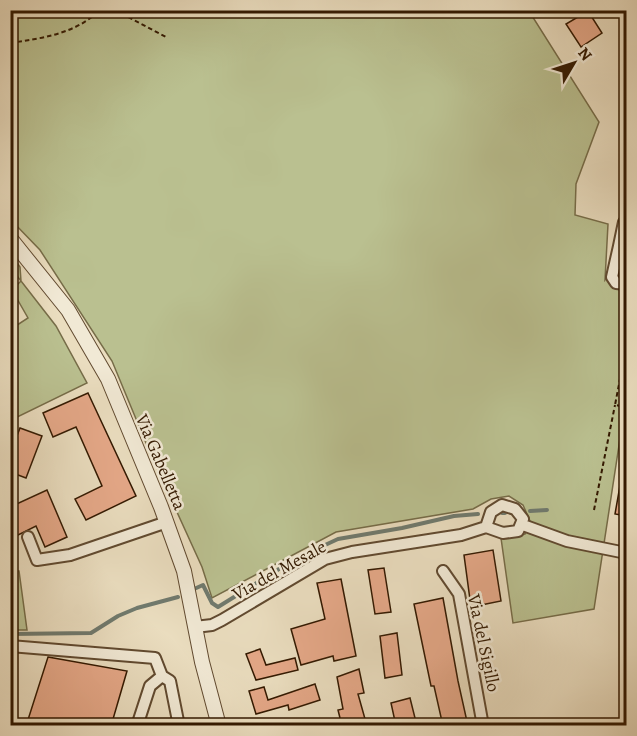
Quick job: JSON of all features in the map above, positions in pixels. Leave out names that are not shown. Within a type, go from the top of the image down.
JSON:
[{"type":"street","points":[[624,222],[623,247],[612,277],[616,282],[627,284]]},
{"type":"street","name":"Via Gabelletta","points":[[10,238],[68,310],[108,380],[167,522],[184,571],[219,726]]},
{"type":"street","points":[[486,528],[491,512],[502,505],[515,509],[523,519],[523,525],[567,541],[627,553]]},
{"type":"street","points":[[28,537],[37,560],[70,555],[167,522]]},
{"type":"street","name":"Via del Mesale","points":[[195,627],[212,625],[222,620],[325,560],[352,552],[461,535],[486,528],[502,533],[519,531],[523,525]]},
{"type":"street","name":"Via del Sigillo","points":[[443,571],[459,594],[483,726]]},
{"type":"street","points":[[10,646],[155,658],[162,676],[170,681],[179,726]]},
{"type":"street","points":[[136,726],[150,686],[162,676]]},
{"type":"path","points":[[10,44],[64,33],[89,21],[100,10]]},
{"type":"path","points":[[115,10],[166,37]]},
{"type":"path","points":[[174,10],[180,14]]},
{"type":"path","points":[[594,510],[627,348]]},
{"type":"path","points":[[615,405],[627,406]]},
{"type":"green space","points":[[10,11],[529,11],[599,122],[576,184],[575,215],[608,224],[605,280],[626,253],[625,406],[594,609],[513,623],[501,538],[525,534],[530,521],[523,505],[509,496],[491,499],[473,509],[336,532],[212,598],[202,567],[151,455],[112,361],[40,250],[11,220]]},
{"type":"green space","points":[[11,254],[20,267],[21,281],[11,268]]},
{"type":"green space","points":[[21,281],[56,326],[87,383],[13,419],[11,426],[11,329],[28,318],[12,290]]},
{"type":"green space","points":[[11,571],[19,571],[27,630],[11,630]]},
{"type":"building","points":[[588,11],[602,33],[581,47],[566,24]]},
{"type":"building","points":[[88,393],[136,496],[86,520],[75,499],[102,486],[76,427],[53,437],[43,413]]},
{"type":"building","points":[[20,428],[42,436],[26,478],[10,472],[10,454]]},
{"type":"building","points":[[621,480],[627,480],[627,516],[615,514]]},
{"type":"building","points":[[47,490],[67,537],[45,547],[36,526],[10,539],[10,507]]},
{"type":"building","points":[[493,550],[501,601],[471,607],[464,555]]},
{"type":"building","points":[[384,568],[391,612],[375,614],[368,570]]},
{"type":"building","points":[[341,579],[356,656],[334,661],[333,656],[301,665],[291,629],[325,619],[317,583]]},
{"type":"building","points":[[443,598],[468,726],[443,726],[434,686],[431,686],[414,604]]},
{"type":"building","points":[[397,633],[402,675],[385,678],[380,636]]},
{"type":"building","points":[[260,649],[266,665],[295,658],[298,670],[256,680],[246,654]]},
{"type":"building","points":[[48,657],[127,671],[111,726],[26,726]]},
{"type":"building","points":[[359,669],[364,693],[358,694],[367,726],[342,726],[338,710],[343,709],[337,677]]},
{"type":"building","points":[[315,684],[320,700],[289,710],[288,705],[256,714],[249,691],[264,687],[268,700]]},
{"type":"building","points":[[410,698],[417,726],[396,726],[391,703]]},
{"type":"waterway","points":[[530,511],[547,510]]},
{"type":"waterway","points":[[194,589],[203,585],[212,603],[218,607],[295,559],[338,539],[454,516],[478,514]]},
{"type":"waterway","points":[[10,634],[91,633],[118,616],[137,608],[178,597]]}]
